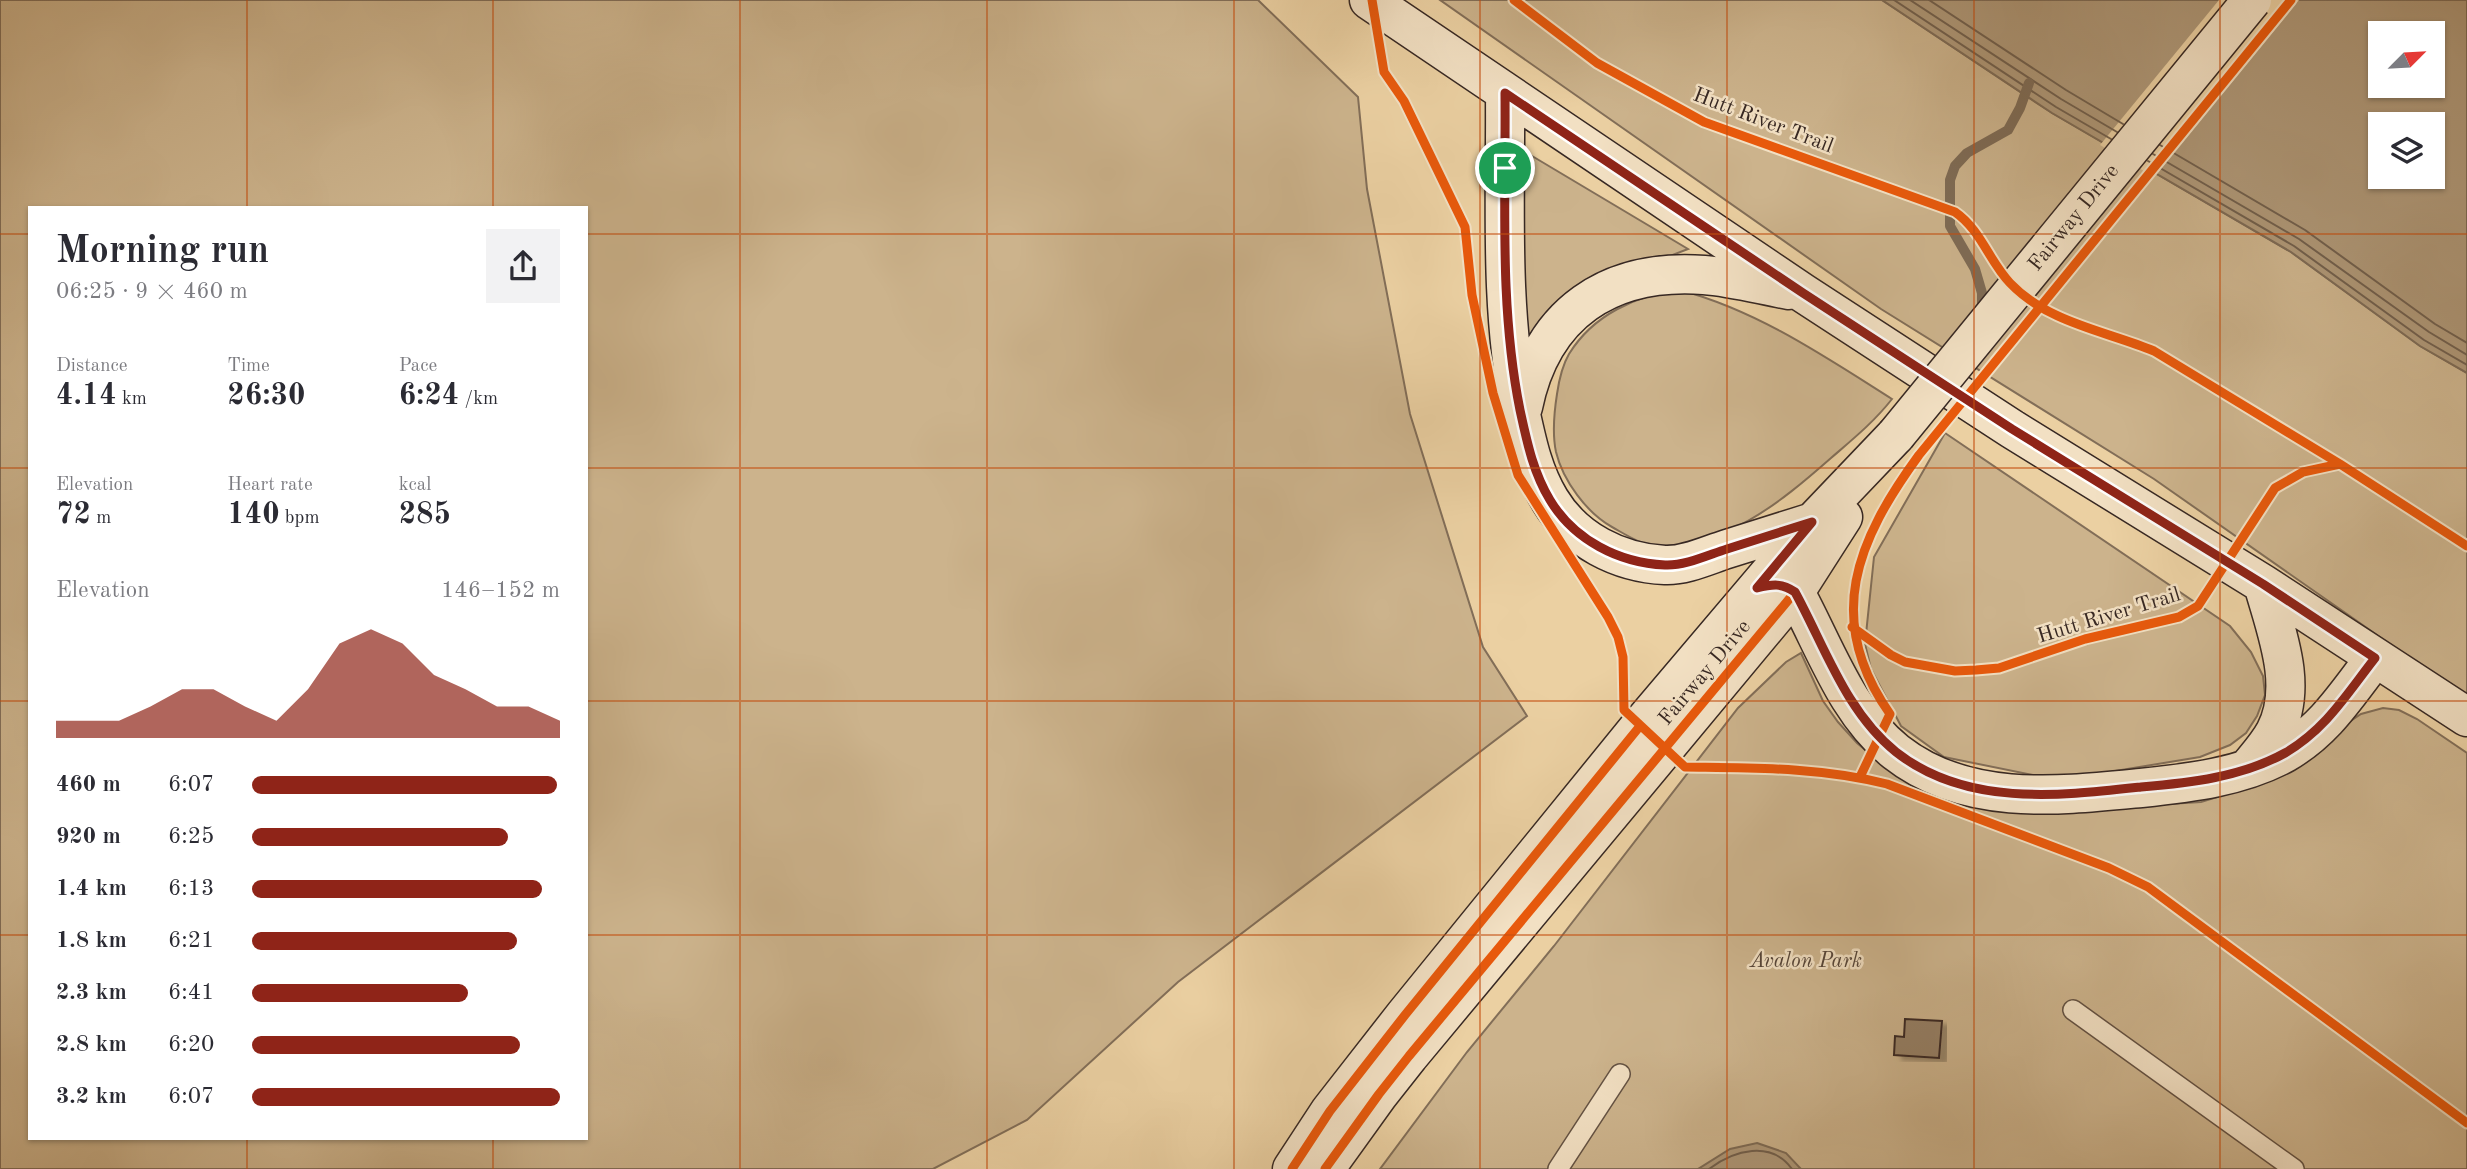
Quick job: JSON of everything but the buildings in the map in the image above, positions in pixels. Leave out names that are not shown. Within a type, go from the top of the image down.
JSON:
[{"type":"main road","points":[[1369,0],[1803,293],[2012,429],[2263,584],[2467,717]]},
{"type":"main road","name":"Fairway Drive","points":[[1292,1169],[1330,1111],[1405,1014],[1640,726],[1812,522],[1896,435],[2252,0]]},
{"type":"main road","points":[[1505,93],[1506,318],[1527,448],[1536,474],[1550,500],[1579,535],[1610,553],[1639,562],[1668,566],[1812,522]]},
{"type":"main road","points":[[1521,416],[1537,358],[1553,332],[1573,311],[1602,293],[1634,281],[1668,274],[1705,275],[1803,293]]},
{"type":"main road","name":"Fairway Drive","points":[[1325,1169],[1426,1035],[1795,592],[1896,435]]},
{"type":"main road","points":[[1757,588],[1773,584],[1785,585],[1795,592],[1856,708],[1879,737],[1899,754],[1947,780],[2005,793],[2079,794],[2193,782],[2249,767],[2281,755],[2319,729],[2334,714],[2375,658]]},
{"type":"main road","points":[[2249,767],[2275,732],[2284,710],[2286,690],[2284,665],[2263,584]]},
{"type":"lane","points":[[2073,1010],[2294,1169]]},
{"type":"lane","points":[[1558,1169],[1620,1074]]},
{"type":"green space","points":[[0,0],[1258,0],[1358,97],[1367,189],[1410,414],[1483,647],[1527,716],[1178,982],[1027,1120],[933,1169],[0,1169]]},
{"type":"green space","points":[[1440,0],[1882,0],[2052,113],[2291,252],[2420,346],[2467,373],[2467,698],[2154,479],[1881,309]]},
{"type":"green space","points":[[1527,153],[1688,249],[1564,297],[1541,319],[1528,338],[1516,196]]},
{"type":"green space","points":[[1680,290],[1763,322],[1816,351],[1892,399],[1863,430],[1812,475],[1748,521],[1701,541],[1650,545],[1631,538],[1603,521],[1585,505],[1570,485],[1556,452],[1555,408],[1564,363],[1590,328],[1632,302]]},
{"type":"green space","points":[[1945,433],[2230,626],[2251,652],[2263,676],[2265,695],[2257,716],[2246,733],[2230,745],[2200,757],[2052,779],[1944,757],[1901,726],[1871,669],[1865,644],[1874,557]]},
{"type":"green space","name":"Avalon Park","points":[[1801,653],[1823,701],[1838,722],[1857,743],[1887,768],[2054,811],[2201,802],[2256,785],[2361,714],[2383,708],[2399,710],[2417,719],[2467,753],[2467,1169],[1380,1169],[1467,1052],[1554,946],[1738,708],[1786,662]]},
{"type":"water","points":[[1882,0],[2467,0],[2467,373],[2420,346],[2291,252],[2052,113]]},
{"type":"water","points":[[1757,1143],[1786,1153],[1801,1169],[1698,1169],[1730,1149]]},
{"type":"pier","points":[[2219,0],[2299,0],[2154,177],[2100,145]]},
{"type":"waterway","points":[[1982,312],[1982,293],[1975,269],[1950,226],[1950,180],[1955,166],[1967,153],[2008,130],[2029,83]]},
{"type":"cycle path","points":[[1372,0],[1384,72],[1404,101],[1465,227],[1472,295],[1493,393],[1518,475],[1618,637],[1623,657],[1624,710],[1685,767],[1812,771],[1887,784],[2109,868],[2148,887],[2467,1123]]},
{"type":"cycle path","name":"Hutt River Trail","points":[[1514,0],[1597,63],[1704,122],[1955,212],[1972,228],[1996,265],[2025,297],[2078,325],[2154,351],[2340,464],[2467,546]]},
{"type":"cycle path","points":[[1860,777],[1890,714],[1869,679],[1858,645],[1853,613],[1856,581],[1865,549],[1879,518],[1919,455],[2291,0]]},
{"type":"cycle path","name":"Hutt River Trail","points":[[1852,627],[1905,662],[1955,671],[1999,668],[2085,639],[2179,617],[2198,606],[2275,488],[2303,472],[2340,464]]},
{"type":"cycle path","points":[[1325,1169],[1409,1056],[1795,592]]},
{"type":"cycle path","points":[[1292,1169],[1330,1111],[1405,1015],[1640,726]]},
{"type":"route","points":[[1505,93],[2012,429],[2263,584],[2375,658],[2334,714],[2319,729],[2281,755],[2219,776],[2193,782],[2079,794],[2042,795],[1975,788],[1947,780],[1922,768],[1879,737],[1856,708],[1795,592],[1785,585],[1773,584],[1757,588],[1812,522],[1668,566],[1639,562],[1610,553],[1579,535],[1550,500],[1536,474],[1527,448],[1506,318],[1505,168],[1505,93]]}]
